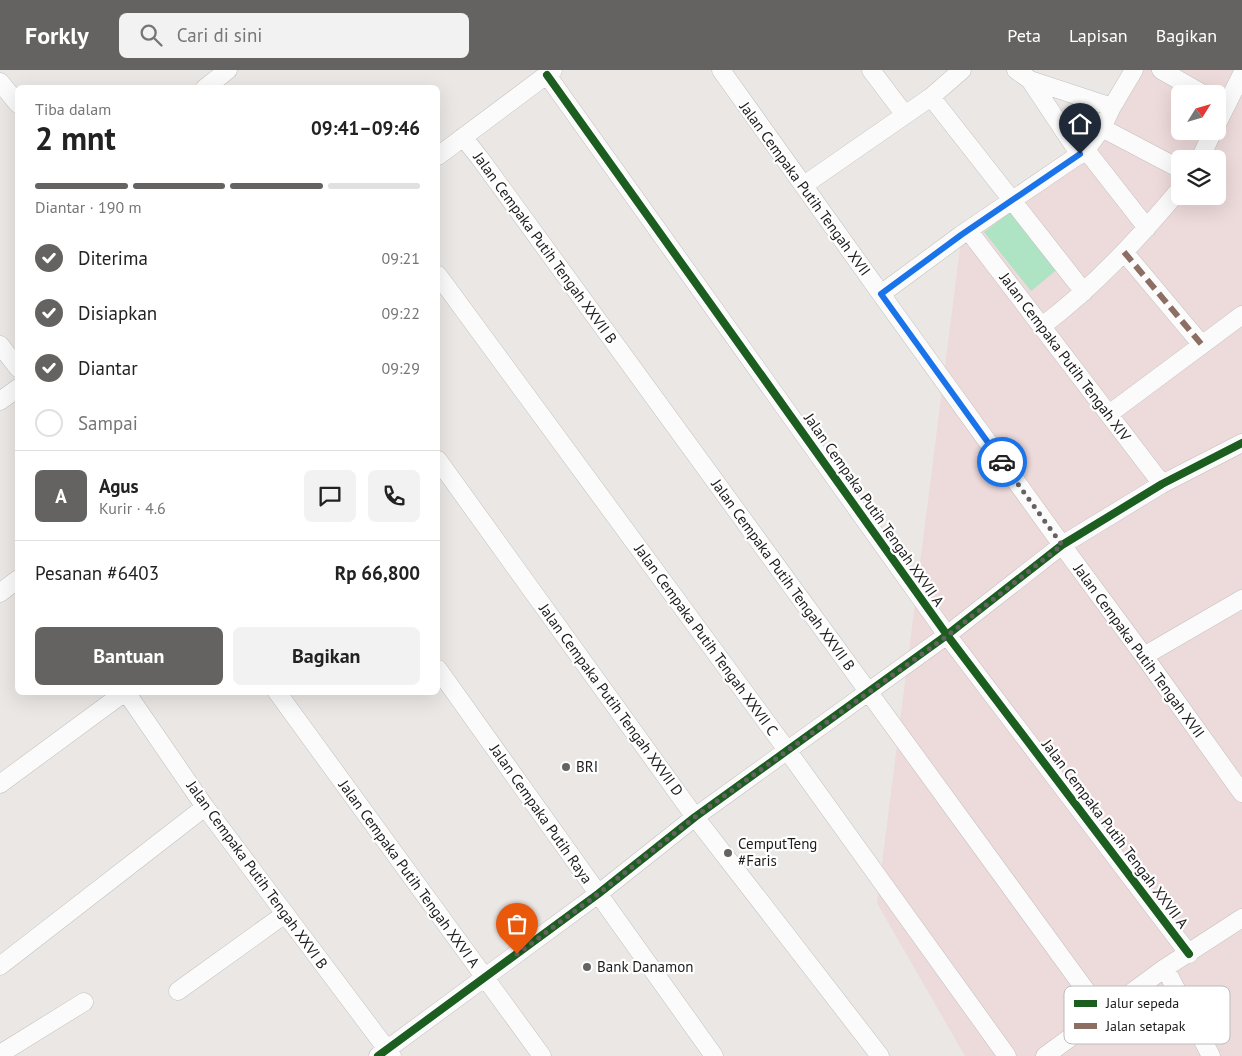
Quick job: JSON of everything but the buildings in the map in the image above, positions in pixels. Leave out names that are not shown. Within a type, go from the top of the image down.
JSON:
[{"type":"street","points":[[209,85],[228,70]]},
{"type":"street","name":"Jalan Cempaka Putih Tengah XVII","points":[[721,70],[1242,793]]},
{"type":"street","points":[[871,70],[905,115]]},
{"type":"street","points":[[804,185],[931,97],[962,70]]},
{"type":"street","points":[[881,294],[968,230],[1083,152],[1102,128],[1134,70]]},
{"type":"street","points":[[1161,70],[1187,85]]},
{"type":"street","points":[[440,154],[550,72]]},
{"type":"street","name":"Jalan Cempaka Putih Tengah XXVII A","points":[[550,72],[947,636],[1189,954]]},
{"type":"street","points":[[1226,100],[1242,74]]},
{"type":"street","points":[[1023,75],[1112,107]]},
{"type":"street","points":[[1023,75],[1083,152],[1148,228]]},
{"type":"street","points":[[0,82],[15,100]]},
{"type":"street","points":[[931,97],[1084,292]]},
{"type":"street","points":[[1102,128],[1171,165]]},
{"type":"street","name":"Jalan Cempaka Putih Tengah XXVII B","points":[[463,137],[1083,986]]},
{"type":"street","points":[[1042,326],[1084,292],[1148,228],[1171,200]]},
{"type":"street","name":"Jalan Cempaka Putih Tengah XIV","points":[[968,230],[1162,484]]},
{"type":"street","points":[[1124,252],[1202,345]]},
{"type":"street","name":"Jalan Cempaka Putih Tengah XXVII C","points":[[440,278],[787,750],[1008,1056]]},
{"type":"street","points":[[1109,414],[1242,315]]},
{"type":"street","points":[[0,345],[15,364]]},
{"type":"street","points":[[0,401],[15,390]]},
{"type":"street","points":[[386,1054],[485,977],[598,894],[695,817],[947,636],[1062,545],[1162,484],[1242,443]]},
{"type":"street","name":"Jalan Cempaka Putih Tengah XXVII D","points":[[440,463],[695,817],[880,1056]]},
{"type":"street","points":[[0,592],[15,581]]},
{"type":"street","points":[[1144,656],[1242,598]]},
{"type":"street","name":"Jalan Cempaka Putih Raya","points":[[440,671],[714,1056]]},
{"type":"street","points":[[0,784],[121,695]]},
{"type":"street","name":"Jalan Cempaka Putih Tengah XXVI B","points":[[127,695],[205,807],[386,1054]]},
{"type":"street","name":"Jalan Cempaka Putih Tengah XXVI A","points":[[279,695],[542,1056]]},
{"type":"street","points":[[0,966],[205,807]]},
{"type":"street","points":[[178,991],[285,914]]},
{"type":"street","points":[[1141,986],[1242,918]]},
{"type":"street","points":[[1166,968],[1175,986]]},
{"type":"street","points":[[0,1054],[84,1002]]},
{"type":"street","points":[[1045,1056],[1064,1042]]},
{"type":"street","points":[[1204,1044],[1210,1056]]},
{"type":"shaded area","points":[[1129,70],[1242,70],[1242,1056],[965,1056],[877,903],[963,225],[1086,147]]},
{"type":"green space","points":[[1013,210],[1059,268],[1031,291],[984,232]]},
{"type":"marked path","points":[[1124,252],[1202,345]]},
{"type":"cycle path","points":[[547,75],[947,635],[1189,954]]},
{"type":"cycle path","points":[[378,1056],[598,894],[695,817],[947,635],[1062,545],[1162,484],[1242,443]]},
{"type":"way so far","points":[[517,954],[598,894],[695,817],[947,636],[1062,545],[1002,462]]},
{"type":"place","name":"BRI","points":[[566,767]]},
{"type":"place","name":"CemputTeng #Faris","points":[[728,853]]},
{"type":"place","name":"Bank Danamon","points":[[587,967]]},
{"type":"route","points":[[1002,462],[881,294],[961,235],[1080,154]]}]
